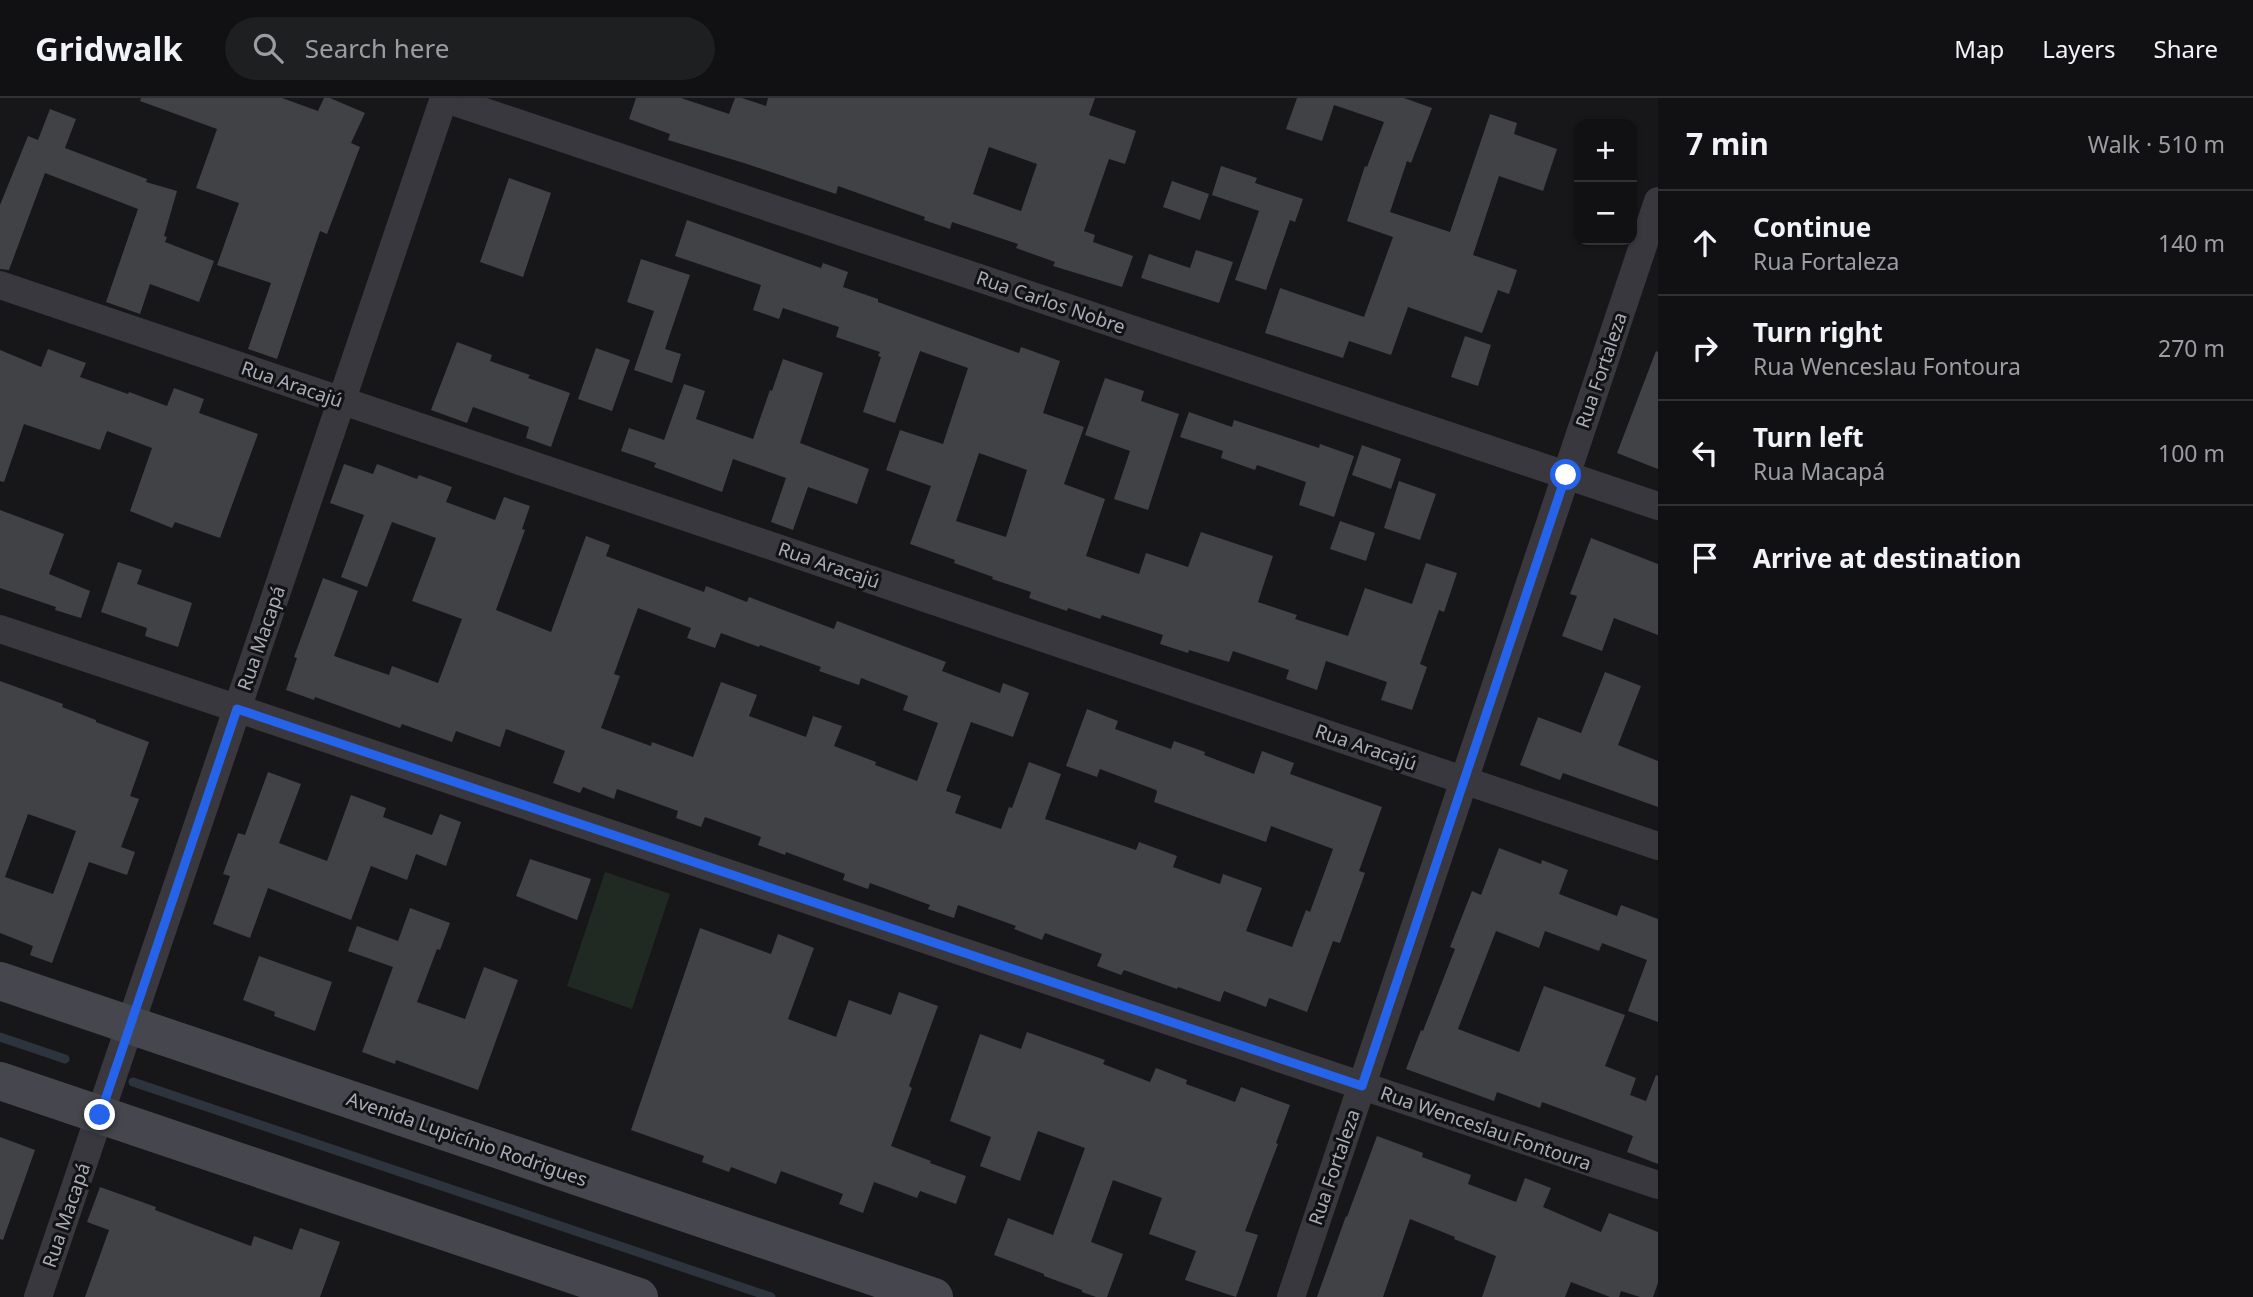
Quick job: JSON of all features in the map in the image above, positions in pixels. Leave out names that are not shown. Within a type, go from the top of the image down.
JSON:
[{"type":"street","name":"Rua Macapá","points":[[38,1297],[444,98]]},
{"type":"street","name":"Rua Carlos Nobre","points":[[444,98],[1658,506]]},
{"type":"street","name":"Rua Fortaleza","points":[[1291,1297],[1658,201]]},
{"type":"street","name":"Rua Aracajú","points":[[0,285],[1658,846]]},
{"type":"street","name":"Rua Wenceslau Fontoura","points":[[0,629],[1658,1185]]},
{"type":"street","name":"Avenida Lupicínio Rodrigues","points":[[0,981],[934,1297]]},
{"type":"street","points":[[0,1082],[639,1297]]},
{"type":"shaded area","points":[[605,872],[670,894],[632,1009],[567,986]]},
{"type":"building","points":[[141,98],[282,98],[318,111],[324,98],[330,98],[365,113],[351,143],[360,147],[327,234],[320,231],[277,359],[248,349],[271,283],[217,265],[239,203],[196,188],[217,129],[140,101]]},
{"type":"building","points":[[636,98],[681,98],[729,114],[735,98],[766,106],[768,98],[1095,98],[1089,115],[1136,131],[1125,164],[1109,159],[1084,231],[1095,235],[1093,242],[1133,256],[1122,287],[1053,266],[1055,262],[1016,248],[1018,244],[952,222],[950,229],[924,220],[925,217],[838,186],[836,194],[668,140],[670,134],[629,119]],"holes":[[[989,147],[1037,164],[1021,211],[973,194]]]},
{"type":"building","points":[[1297,98],[1404,98],[1432,108],[1411,163],[1407,161],[1390,212],[1450,232],[1490,114],[1517,123],[1514,134],[1557,149],[1543,191],[1499,176],[1473,255],[1517,270],[1509,294],[1498,290],[1482,333],[1408,307],[1391,355],[1349,341],[1343,358],[1265,333],[1280,288],[1364,317],[1393,237],[1347,221],[1365,166],[1367,167],[1384,122],[1334,105],[1322,141],[1286,129]]},
{"type":"building","points":[[50,109],[76,119],[65,148],[147,179],[146,182],[177,191],[164,236],[167,237],[165,242],[214,261],[199,302],[150,284],[140,314],[106,302],[138,209],[45,173],[9,270],[0,269],[0,205],[28,136],[38,140]]},
{"type":"building","points":[[1221,166],[1257,178],[1255,183],[1303,199],[1295,222],[1290,220],[1266,290],[1235,280],[1259,211],[1212,195]]},
{"type":"building","points":[[509,178],[551,193],[523,277],[480,262]]},
{"type":"building","points":[[1172,181],[1209,194],[1200,220],[1163,207]]},
{"type":"building","points":[[687,220],[821,268],[823,263],[848,272],[843,287],[878,299],[878,302],[1019,353],[1021,347],[1060,361],[1043,413],[1084,427],[1064,484],[1105,499],[1086,556],[1139,574],[1146,553],[1188,567],[1201,532],[1273,556],[1258,602],[1297,615],[1295,619],[1348,636],[1365,588],[1412,604],[1426,563],[1457,573],[1444,612],[1439,610],[1420,664],[1427,667],[1412,710],[1381,700],[1387,682],[1326,661],[1317,690],[1286,679],[1289,670],[1233,651],[1229,662],[1189,650],[1188,653],[1160,644],[1163,635],[1102,615],[1100,619],[1029,598],[1031,592],[992,579],[993,577],[954,563],[955,560],[910,544],[931,486],[886,470],[900,430],[943,444],[968,368],[920,351],[895,423],[863,412],[881,357],[878,356],[880,352],[836,337],[839,327],[783,308],[779,319],[753,310],[761,285],[675,256]],"holes":[[[979,453],[1027,470],[1006,537],[956,521]]]},
{"type":"building","points":[[1196,250],[1233,262],[1219,303],[1141,278],[1149,254],[1190,268]]},
{"type":"building","points":[[641,259],[690,275],[665,349],[681,354],[672,383],[634,370],[654,311],[627,302]]},
{"type":"building","points":[[1465,336],[1491,345],[1478,386],[1451,377]]},
{"type":"building","points":[[457,342],[492,355],[490,361],[570,393],[551,447],[526,438],[529,427],[473,407],[467,423],[431,410]]},
{"type":"building","points":[[596,348],[630,360],[612,411],[578,399]]},
{"type":"building","points":[[48,349],[86,363],[80,377],[167,406],[174,388],[204,399],[199,413],[258,434],[220,538],[175,522],[172,528],[130,511],[152,448],[107,431],[100,450],[24,424],[4,482],[0,481],[0,350],[41,367]]},
{"type":"building","points":[[1656,351],[1658,352],[1658,469],[1617,453]]},
{"type":"building","points":[[783,359],[823,373],[800,443],[869,469],[857,504],[808,487],[793,530],[771,522],[786,478],[733,459],[722,492],[654,467],[656,463],[621,451],[629,428],[664,440],[684,384],[705,391],[696,419],[753,439]]},
{"type":"building","points":[[1105,378],[1144,391],[1141,401],[1179,414],[1148,510],[1114,499],[1130,451],[1085,435]]},
{"type":"building","points":[[1189,412],[1232,427],[1234,420],[1319,448],[1320,444],[1354,456],[1334,517],[1299,505],[1306,482],[1257,465],[1255,470],[1221,458],[1223,451],[1180,437]]},
{"type":"building","points":[[1362,445],[1401,459],[1391,489],[1352,475]]},
{"type":"building","points":[[344,464],[373,474],[377,464],[417,479],[419,475],[452,487],[446,502],[495,520],[504,497],[530,506],[522,529],[525,530],[496,610],[551,632],[586,536],[610,545],[606,556],[704,592],[706,586],[747,602],[749,597],[834,629],[837,621],[946,662],[942,671],[1000,693],[1003,683],[1029,693],[1013,737],[971,722],[946,791],[961,796],[955,813],[1001,829],[1029,762],[1061,774],[1045,819],[1136,850],[1139,842],[1177,856],[1173,867],[1220,884],[1223,874],[1262,888],[1246,931],[1292,947],[1306,910],[1310,912],[1333,849],[1271,826],[1266,842],[1154,802],[1156,790],[1100,769],[1097,777],[1066,766],[1087,709],[1118,721],[1115,729],[1171,749],[1174,741],[1254,774],[1262,751],[1294,763],[1290,774],[1382,807],[1359,871],[1365,873],[1340,943],[1333,941],[1307,1012],[1269,998],[1266,1007],[1224,991],[1220,1002],[1124,970],[1121,975],[1097,966],[1102,954],[1045,933],[1042,940],[1014,929],[1016,926],[958,905],[954,918],[928,909],[930,905],[870,883],[868,889],[843,880],[845,874],[786,852],[785,855],[758,845],[761,837],[705,817],[701,827],[676,818],[678,811],[617,789],[614,799],[583,787],[580,793],[553,783],[565,751],[506,729],[500,747],[456,731],[452,742],[402,724],[400,728],[315,697],[314,700],[286,690],[297,658],[294,657],[323,578],[358,591],[334,656],[389,675],[392,666],[438,683],[462,619],[412,601],[436,538],[392,522],[367,587],[341,577],[364,515],[330,503]],"holes":[[[638,608],[691,628],[687,638],[715,648],[721,633],[821,667],[819,671],[859,685],[861,678],[908,696],[903,710],[938,723],[917,781],[834,746],[842,726],[813,716],[806,737],[749,716],[757,695],[721,682],[693,757],[652,742],[651,746],[601,728],[620,676],[614,674]]]},
{"type":"building","points":[[1399,481],[1436,494],[1420,540],[1384,528]]},
{"type":"building","points":[[0,510],[64,534],[49,574],[90,591],[81,618],[0,588]]},
{"type":"building","points":[[1340,521],[1375,533],[1366,561],[1330,549]]},
{"type":"building","points":[[1591,538],[1658,564],[1658,635],[1614,618],[1602,651],[1562,636],[1577,596],[1570,594]]},
{"type":"building","points":[[118,562],[142,570],[137,584],[192,603],[178,647],[145,636],[147,628],[101,612]]},
{"type":"building","points":[[1605,672],[1641,686],[1618,745],[1658,761],[1658,807],[1563,773],[1560,780],[1520,765],[1538,717],[1581,733]]},
{"type":"building","points":[[0,681],[63,704],[62,707],[149,742],[130,796],[139,799],[121,847],[135,852],[127,875],[89,862],[52,963],[30,955],[33,946],[0,933]],"holes":[[[28,814],[76,831],[53,894],[5,877]]]},
{"type":"building","points":[[268,772],[301,784],[279,843],[327,861],[351,795],[386,808],[383,817],[432,835],[440,814],[461,822],[446,866],[416,854],[407,880],[371,866],[351,920],[268,888],[250,938],[213,924],[230,876],[223,874],[238,833],[245,835]]},
{"type":"building","points":[[1499,848],[1541,864],[1542,860],[1568,870],[1559,894],[1617,916],[1621,905],[1658,919],[1658,1022],[1628,1011],[1647,960],[1602,943],[1599,951],[1545,931],[1539,948],[1496,931],[1458,1029],[1519,1052],[1544,986],[1625,1015],[1605,1066],[1636,1078],[1630,1095],[1646,1101],[1656,1075],[1658,1076],[1658,1164],[1627,1152],[1633,1136],[1580,1116],[1542,1102],[1540,1108],[1497,1092],[1494,1101],[1406,1069],[1455,949],[1450,947],[1472,891],[1481,895]]},
{"type":"building","points":[[530,859],[591,879],[577,920],[516,896]]},
{"type":"building","points":[[410,908],[450,923],[417,1002],[465,1019],[484,967],[518,980],[478,1090],[396,1060],[395,1064],[362,1052],[393,967],[348,951],[357,926],[398,941]]},
{"type":"building","points":[[700,928],[771,954],[778,934],[814,948],[788,1019],[836,1037],[849,1000],[891,1015],[899,992],[938,1006],[891,1146],[966,1176],[956,1204],[920,1191],[917,1198],[874,1182],[863,1213],[839,1204],[843,1194],[781,1171],[776,1184],[731,1167],[729,1172],[702,1162],[704,1156],[631,1130]]},
{"type":"building","points":[[259,956],[332,982],[315,1031],[274,1016],[275,1012],[243,1000]]},
{"type":"building","points":[[1027,1032],[1105,1060],[1103,1064],[1150,1082],[1156,1068],[1187,1080],[1186,1084],[1235,1102],[1241,1087],[1290,1105],[1245,1231],[1258,1235],[1236,1297],[1185,1280],[1196,1251],[1149,1234],[1162,1198],[1113,1180],[1091,1242],[1123,1254],[1107,1297],[1096,1297],[1082,1292],[994,1255],[1008,1218],[1053,1235],[1085,1148],[1038,1131],[1020,1181],[980,1166],[991,1137],[950,1121],[980,1034],[1021,1049]]},
{"type":"building","points":[[1377,1136],[1423,1153],[1422,1157],[1471,1175],[1468,1184],[1516,1202],[1525,1178],[1551,1188],[1543,1207],[1601,1232],[1609,1213],[1658,1232],[1658,1283],[1653,1297],[1640,1297],[1621,1291],[1619,1297],[1610,1297],[1571,1282],[1565,1297],[1482,1297],[1496,1256],[1410,1219],[1383,1297],[1317,1297]]},
{"type":"building","points":[[0,1137],[35,1150],[3,1240],[0,1239]]},
{"type":"building","points":[[100,1187],[251,1246],[254,1236],[292,1250],[300,1228],[340,1242],[320,1297],[85,1297],[109,1230],[87,1222]]},
{"type":"waterway","points":[[0,1037],[65,1059]]},
{"type":"waterway","points":[[133,1082],[771,1297]]},
{"type":"route","points":[[100,1115],[237,709],[1362,1086],[1566,475]]}]
